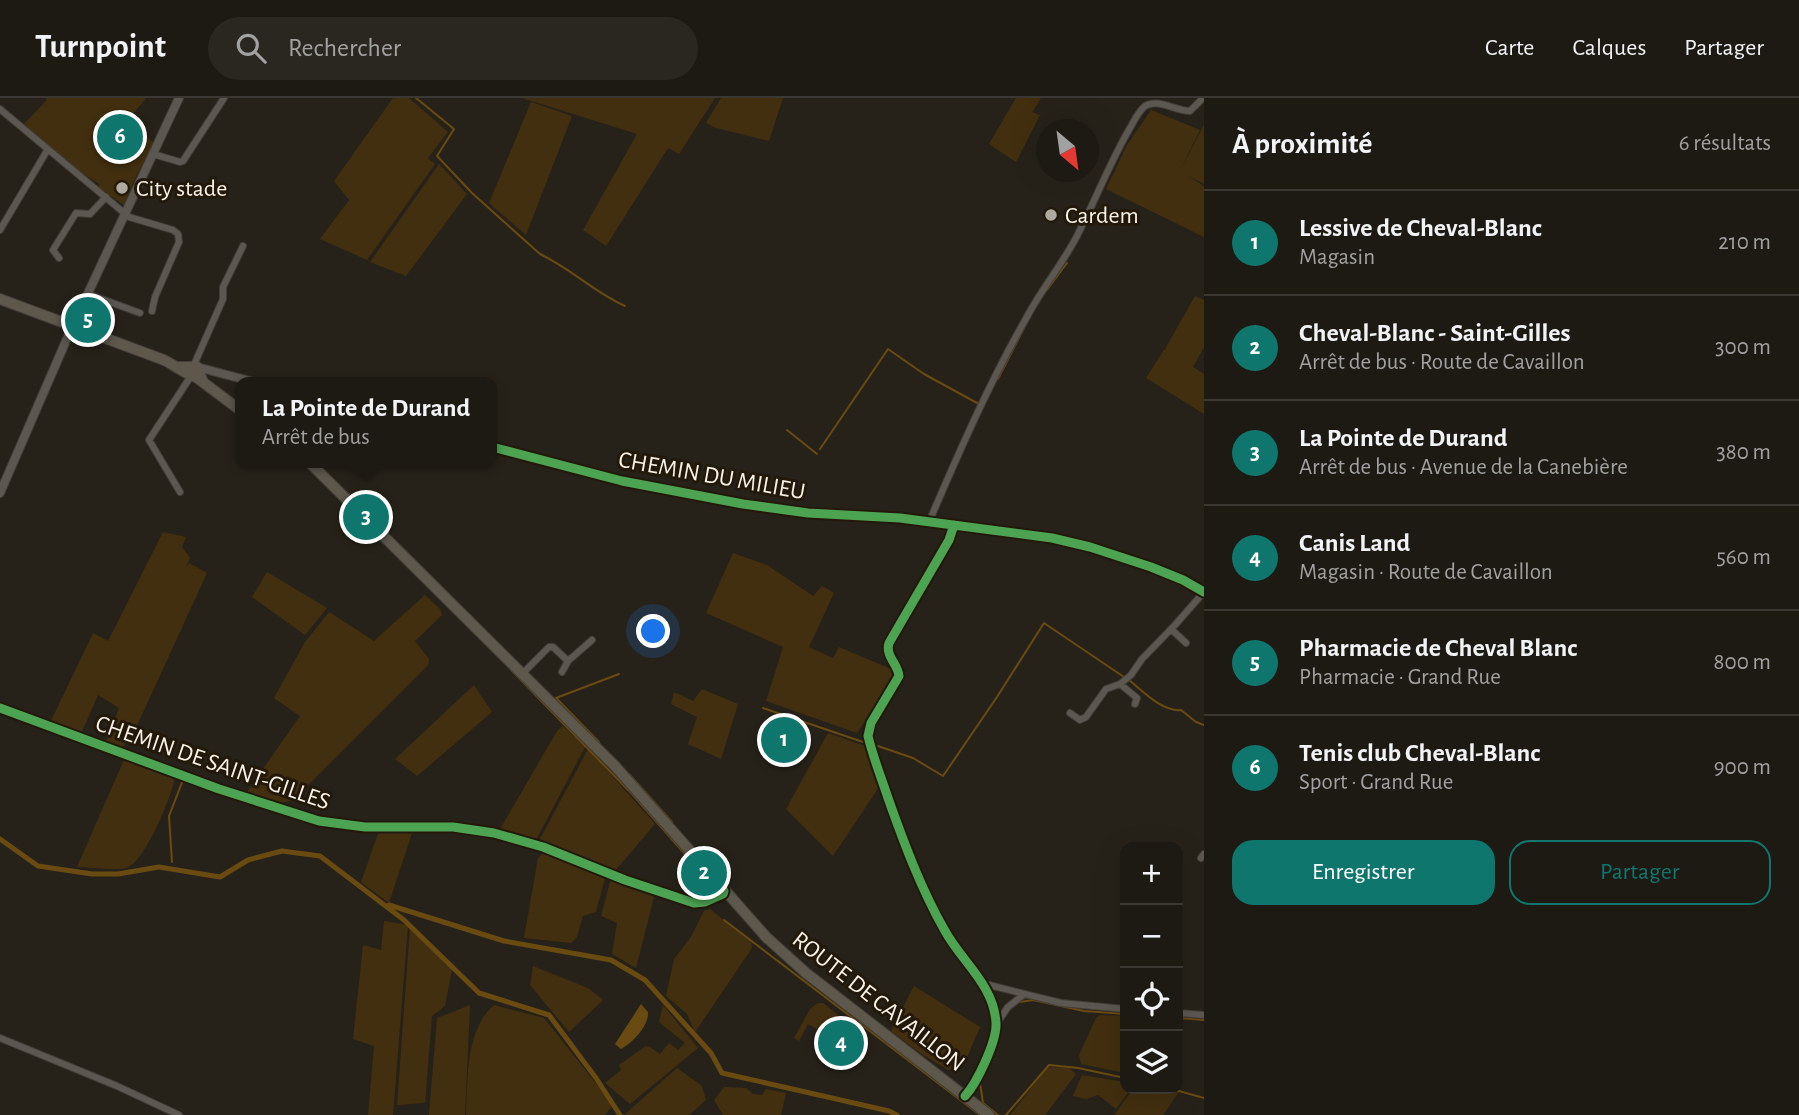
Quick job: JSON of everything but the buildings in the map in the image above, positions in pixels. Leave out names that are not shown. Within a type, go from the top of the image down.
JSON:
[{"type":"main road","points":[[0,299],[132,346],[194,372],[235,406]]},
{"type":"main road","name":"ROUTE DE CAVAILLON","points":[[315,468],[621,773],[743,917],[806,973],[989,1115]]},
{"type":"main road","name":"ROUTE DE CAVAILLON","points":[[721,889],[768,939]]},
{"type":"street","points":[[0,493],[179,98]]},
{"type":"street","points":[[153,154],[183,161],[224,98]]},
{"type":"street","points":[[929,522],[982,404],[1027,317],[1078,234],[1120,145],[1142,109],[1157,102],[1190,111],[1202,98]]},
{"type":"street","points":[[0,109],[129,217],[173,230],[179,238],[152,311]]},
{"type":"street","points":[[0,230],[48,149]]},
{"type":"street","points":[[59,258],[53,250],[76,213],[90,214],[106,197]]},
{"type":"street","points":[[180,492],[149,440],[194,372],[223,299],[223,287],[243,246]]},
{"type":"street","points":[[88,294],[140,313]]},
{"type":"street","points":[[194,372],[235,379]]},
{"type":"street","name":"CHEMIN DU MILIEU","points":[[497,448],[622,481],[743,504],[808,513],[893,517],[1020,532],[1080,544],[1164,572],[1204,592]]},
{"type":"street","points":[[954,525],[949,540],[889,643],[889,655],[899,677],[871,723],[868,736],[910,856],[945,930],[989,994],[996,1025]]},
{"type":"street","points":[[1070,713],[1080,720],[1086,717],[1106,689],[1119,684],[1138,669],[1160,638],[1204,592]]},
{"type":"street","points":[[1171,629],[1186,643]]},
{"type":"street","points":[[562,672],[592,640]]},
{"type":"street","points":[[522,674],[549,647],[569,662]]},
{"type":"street","points":[[1119,684],[1135,695],[1135,704]]},
{"type":"street","name":"CHEMIN DE SAINT-GILLES","points":[[0,708],[219,789],[319,821],[365,827],[453,827],[494,834],[543,848],[682,900],[694,903],[700,901]]},
{"type":"street","points":[[700,901],[721,889]]},
{"type":"street","points":[[700,901],[705,902],[721,889]]},
{"type":"street","points":[[983,983],[1061,1003],[1120,1009]]},
{"type":"street","points":[[965,1096],[977,1078],[996,1025],[1007,1007],[1023,995]]},
{"type":"street","points":[[1183,1013],[1204,1015]]},
{"type":"street","points":[[0,1038],[117,1086],[179,1115]]},
{"type":"shaded area","points":[[46,98],[146,98],[128,120],[155,144],[137,174],[124,205],[99,188],[99,184],[77,170],[24,124]]},
{"type":"shaded area","points":[[393,98],[409,98],[448,132],[428,158],[435,164],[367,260],[320,239],[349,200],[334,181]]},
{"type":"shaded area","points":[[522,98],[715,98],[679,154],[668,148],[606,246],[583,230],[637,134]]},
{"type":"shaded area","points":[[721,98],[783,98],[769,141],[706,123]]},
{"type":"shaded area","points":[[1016,98],[1041,98],[1032,112],[1040,115],[1016,162],[989,144]]},
{"type":"shaded area","points":[[531,102],[572,116],[526,235],[489,203]]},
{"type":"shaded area","points":[[1151,110],[1200,130],[1180,171],[1204,125],[1204,184],[1188,176],[1204,186],[1204,237],[1106,189],[1127,145]]},
{"type":"shaded area","points":[[439,164],[467,194],[406,276],[370,262]]},
{"type":"shaded area","points":[[1195,296],[1204,300],[1204,347],[1193,367],[1204,374],[1204,414],[1146,378],[1166,350]]},
{"type":"shaded area","points":[[163,532],[186,537],[182,547],[190,558],[186,567],[189,563],[207,573],[130,741],[121,748],[105,743],[119,708],[98,695],[81,734],[50,723],[93,633],[108,641]]},
{"type":"shaded area","points":[[733,553],[767,565],[813,596],[822,586],[834,593],[809,647],[833,658],[839,647],[891,669],[893,678],[857,733],[766,701],[783,647],[706,613]]},
{"type":"shaded area","points":[[267,572],[327,608],[305,635],[252,597]]},
{"type":"shaded area","points":[[425,595],[440,609],[442,615],[415,641],[429,659],[428,665],[293,800],[282,803],[247,792],[300,716],[274,698],[305,642],[329,612],[374,641]]},
{"type":"shaded area","points":[[474,685],[492,712],[417,776],[395,759]]},
{"type":"shaded area","points":[[702,689],[738,704],[721,759],[688,744],[697,717],[671,704],[674,692],[693,701]]},
{"type":"shaded area","points":[[563,726],[585,747],[535,842],[499,831],[557,731]]},
{"type":"shaded area","points":[[828,733],[865,746],[879,787],[833,856],[786,809]]},
{"type":"shaded area","points":[[588,749],[655,824],[614,872],[538,843]]},
{"type":"shaded area","points":[[129,758],[155,767],[175,778],[156,828],[141,854],[126,868],[77,867],[123,762]]},
{"type":"shaded area","points":[[413,830],[389,903],[361,882],[379,831]]},
{"type":"shaded area","points":[[546,851],[606,874],[596,912],[583,916],[577,937],[571,943],[524,938],[538,858]]},
{"type":"shaded area","points":[[614,878],[655,893],[636,968],[612,954],[617,923],[601,916],[610,882]]},
{"type":"shaded area","points":[[710,909],[751,942],[752,948],[695,1032],[687,1014],[666,996],[674,959],[691,937],[704,911]]},
{"type":"shaded area","points":[[384,921],[408,925],[393,1115],[368,1115],[374,1046],[353,1039],[363,945],[381,950]]},
{"type":"shaded area","points":[[410,928],[452,969],[445,1006],[432,1016],[425,1103],[397,1105]]},
{"type":"shaded area","points":[[533,966],[588,988],[603,1000],[569,1032],[530,985]]},
{"type":"shaded area","points":[[914,986],[980,1027],[963,1067],[948,1070],[891,1031]]},
{"type":"shaded area","points":[[823,1003],[837,1014],[830,1037],[808,1024],[799,1041],[794,1038],[810,1009]]},
{"type":"shaded area","points":[[641,1004],[648,1012],[646,1023],[635,1038],[621,1049],[615,1044]]},
{"type":"shaded area","points":[[470,1005],[465,1115],[429,1115],[437,1018]]},
{"type":"shaded area","points":[[494,1005],[544,1018],[613,1105],[605,1115],[466,1115],[468,1071],[473,1042],[485,1015]]},
{"type":"shaded area","points":[[663,1005],[698,1048],[630,1104],[605,1083],[621,1070],[619,1065],[646,1046],[660,1054],[669,1043],[678,1050],[685,1043],[659,1022]]},
{"type":"shaded area","points":[[1100,1015],[1120,1016],[1120,1072],[1081,1064],[1079,1055],[1096,1018]]},
{"type":"shaded area","points":[[1048,1067],[1069,1068],[1076,1074],[1045,1115],[1010,1115]]},
{"type":"shaded area","points":[[677,1068],[702,1086],[706,1100],[689,1115],[624,1115]]},
{"type":"shaded area","points":[[1082,1075],[1120,1081],[1120,1094],[1127,1094],[1116,1109],[1098,1095],[1086,1099],[1073,1096]]},
{"type":"shaded area","points":[[724,1087],[746,1088],[753,1094],[762,1095],[766,1089],[786,1093],[781,1115],[723,1115],[714,1100]]},
{"type":"shaded area","points":[[1129,1094],[1178,1094],[1163,1115],[1114,1115]]},
{"type":"waterway","points":[[416,98],[454,129],[437,156],[472,193],[540,254],[625,306]]},
{"type":"waterway","points":[[1047,290],[1067,263]]},
{"type":"waterway","points":[[998,379],[1024,328]]},
{"type":"waterway","points":[[820,449],[888,349],[924,374],[977,403],[980,402]]},
{"type":"waterway","points":[[787,430],[817,454]]},
{"type":"waterway","points":[[872,744],[913,758],[943,776],[1044,623],[1124,677]]},
{"type":"waterway","points":[[512,671],[632,794],[684,853],[703,887]]},
{"type":"waterway","points":[[599,742],[556,698],[619,674]]},
{"type":"waterway","points":[[1129,680],[1160,704],[1181,710],[1204,725]]},
{"type":"waterway","points":[[763,708],[866,743]]},
{"type":"waterway","points":[[629,774],[672,822]]},
{"type":"waterway","points":[[172,862],[169,816],[183,780]]},
{"type":"waterway","points":[[0,839],[38,866],[92,874],[118,874],[159,867],[220,877],[248,860],[282,851],[320,856],[404,920],[479,993],[549,1015],[620,1115]]},
{"type":"waterway","points":[[389,905],[504,941],[611,960],[645,980],[711,1053],[722,1073],[897,1115]]},
{"type":"waterway","points":[[724,920],[980,1115]]},
{"type":"waterway","points":[[1020,1002],[1033,1000],[1084,1011],[1120,1014]]},
{"type":"waterway","points":[[1183,1018],[1204,1020]]},
{"type":"waterway","points":[[1006,1115],[1049,1065],[1120,1077]]},
{"type":"waterway","points":[[980,1083],[983,1103],[998,1115]]},
{"type":"waterway","points":[[1183,1092],[1204,1098]]},
{"type":"cycle path","points":[[497,448],[622,481],[743,504],[808,513],[900,518],[1052,538],[1151,567],[1204,592]]},
{"type":"cycle path","points":[[954,525],[949,540],[889,643],[889,652],[899,676],[871,723],[868,736],[900,832],[928,899],[952,942],[983,985],[994,1009],[996,1023],[990,1051],[965,1096]]},
{"type":"cycle path","points":[[0,708],[219,789],[319,821],[365,827],[453,827],[494,833],[543,847],[625,880],[694,903],[705,902],[723,894],[720,884]]},
{"type":"place","name":"Tenis club Cheval-Blanc","points":[[120,137]]},
{"type":"place","name":"City stade","points":[[122,188]]},
{"type":"place","name":"Cardem","points":[[1051,215]]},
{"type":"place","name":"Pharmacie de Cheval Blanc","points":[[88,320]]},
{"type":"place","name":"La Pointe de Durand","points":[[366,517]]},
{"type":"place","name":"Lessive de Cheval-Blanc","points":[[784,740]]},
{"type":"place","name":"Cheval-Blanc - Saint-Gilles","points":[[704,873]]},
{"type":"place","name":"Canis Land","points":[[841,1043]]}]
